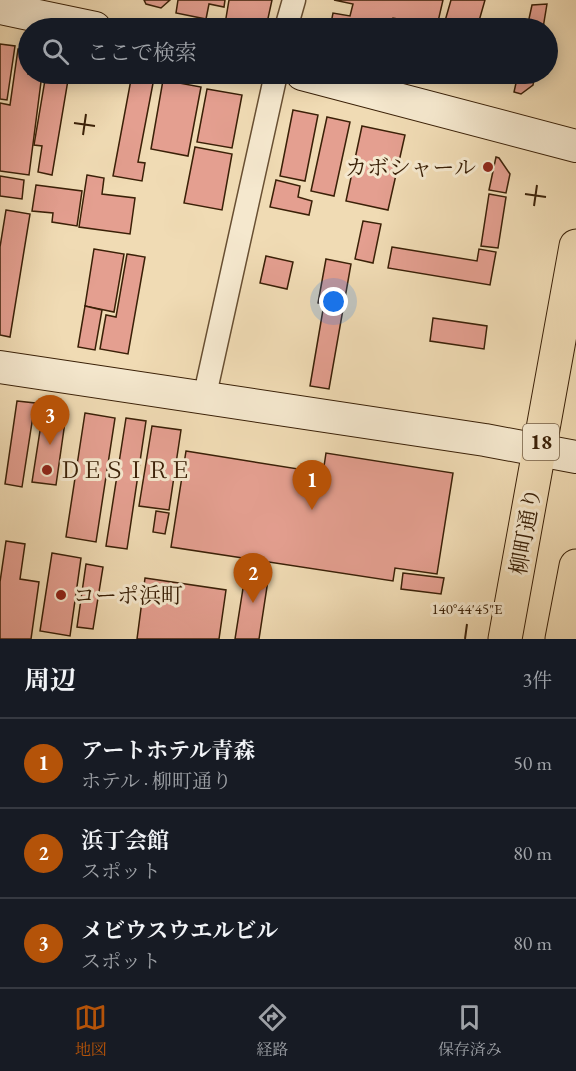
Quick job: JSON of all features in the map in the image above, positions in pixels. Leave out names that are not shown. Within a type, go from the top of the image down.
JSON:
[{"type":"main road","name":"柳町通り","points":[[505,639],[576,246]]},
{"type":"main road","points":[[562,639],[576,566]]},
{"type":"street","points":[[289,18],[294,0]]},
{"type":"street","points":[[0,8],[48,18]]},
{"type":"street","points":[[204,399],[274,84]]},
{"type":"street","points":[[340,84],[576,146]]},
{"type":"street","points":[[0,368],[485,440],[576,457]]},
{"type":"building","points":[[144,0],[170,0],[161,8],[146,4]]},
{"type":"building","points":[[178,0],[225,0],[224,7],[209,4],[206,18],[176,13]]},
{"type":"building","points":[[229,0],[272,0],[268,18],[226,18]]},
{"type":"building","points":[[334,0],[443,0],[439,18],[332,18],[333,13],[350,16],[353,4]]},
{"type":"building","points":[[451,0],[485,0],[480,18],[446,18]]},
{"type":"building","points":[[547,4],[545,18],[529,18],[532,5]]},
{"type":"building","points":[[0,44],[15,46],[7,100],[0,99]]},
{"type":"building","points":[[18,49],[18,84],[41,84],[29,175],[0,171],[0,103],[10,105]]},
{"type":"building","points":[[44,84],[67,84],[52,175],[38,172],[42,146],[34,145]]},
{"type":"building","points":[[130,84],[153,84],[138,162],[145,163],[142,181],[113,176]]},
{"type":"building","points":[[162,84],[201,87],[188,156],[151,149]]},
{"type":"building","points":[[516,84],[533,84],[521,94],[514,92]]},
{"type":"building","points":[[207,89],[242,95],[232,148],[197,142]]},
{"type":"building","points":[[293,110],[318,115],[305,181],[280,176]]},
{"type":"building","points":[[327,117],[350,122],[334,196],[311,191]]},
{"type":"building","points":[[362,126],[405,135],[388,210],[346,201]]},
{"type":"building","points":[[195,147],[232,154],[222,210],[184,203]]},
{"type":"building","points":[[496,157],[510,174],[506,193],[489,190]]},
{"type":"building","points":[[87,175],[104,178],[102,194],[135,198],[130,234],[79,227]]},
{"type":"building","points":[[0,176],[24,180],[22,199],[0,196]]},
{"type":"building","points":[[276,180],[300,186],[298,197],[312,201],[309,215],[270,207]]},
{"type":"building","points":[[36,185],[82,191],[77,226],[52,222],[53,213],[32,211]]},
{"type":"building","points":[[489,194],[506,197],[498,248],[481,246]]},
{"type":"building","points":[[6,210],[30,214],[10,337],[0,335],[0,247]]},
{"type":"building","points":[[363,221],[381,224],[373,263],[355,259]]},
{"type":"building","points":[[392,247],[477,261],[479,249],[496,252],[490,285],[388,268]]},
{"type":"building","points":[[94,249],[124,254],[114,312],[85,306]]},
{"type":"building","points":[[127,254],[145,257],[128,354],[100,349],[106,315],[116,317]]},
{"type":"building","points":[[266,256],[293,262],[287,289],[260,283]]},
{"type":"building","points":[[326,259],[351,264],[329,389],[310,386],[324,304],[318,303]]},
{"type":"building","points":[[85,306],[102,310],[95,350],[78,347]]},
{"type":"building","points":[[433,318],[487,326],[484,349],[430,341]]},
{"type":"building","points":[[17,401],[35,403],[22,487],[5,484]]},
{"type":"building","points":[[44,405],[67,408],[56,485],[32,482]]},
{"type":"building","points":[[85,413],[115,418],[96,542],[66,537]]},
{"type":"building","points":[[126,418],[146,421],[127,549],[106,546]]},
{"type":"building","points":[[152,426],[181,430],[169,510],[139,506]]},
{"type":"building","points":[[186,451],[323,473],[326,453],[453,473],[437,574],[395,568],[393,581],[171,547]]},
{"type":"building","points":[[156,511],[169,513],[165,534],[153,532]]},
{"type":"building","points":[[6,541],[25,544],[20,579],[39,582],[31,639],[0,639],[0,582]]},
{"type":"building","name":"コーポ浜町","points":[[52,553],[81,558],[70,636],[40,631]]},
{"type":"building","points":[[247,563],[270,567],[259,639],[235,639]]},
{"type":"building","points":[[86,564],[103,567],[93,629],[77,627]]},
{"type":"building","points":[[403,573],[444,578],[441,594],[401,589]]},
{"type":"building","points":[[145,578],[226,590],[219,639],[137,639]]},
{"type":"place","name":"カボシャール","points":[[488,167]]},
{"type":"place","name":"メビウスウエルビル","points":[[50,445]]},
{"type":"place","name":"ＤＥＳＩＲＥ","points":[[47,470]]},
{"type":"place","name":"アートホテル青森","points":[[312,510]]},
{"type":"place","name":"コーポ浜町","points":[[61,595]]},
{"type":"place","name":"浜丁会館","points":[[253,603]]}]
